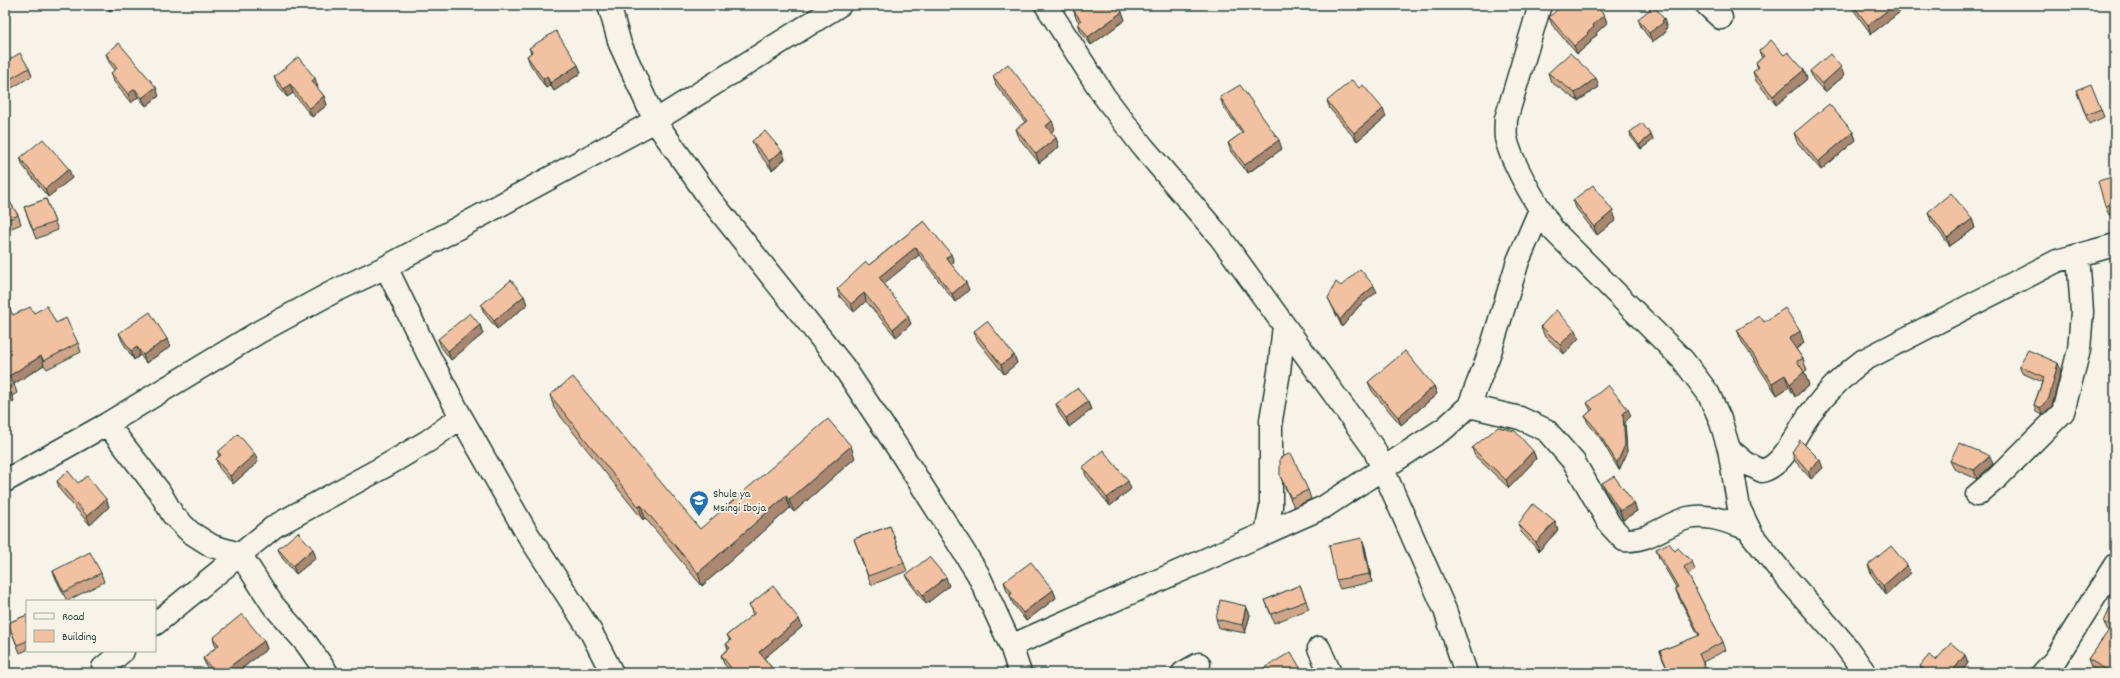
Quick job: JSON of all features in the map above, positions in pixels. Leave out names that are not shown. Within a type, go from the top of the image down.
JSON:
[{"type":"street","points":[[610,5],[620,44],[655,121],[710,200],[843,366],[978,574],[1012,646],[1020,673]]},
{"type":"street","points":[[5,481],[107,424],[259,332],[333,292],[386,267],[655,121],[840,5]]},
{"type":"street","points":[[1046,5],[1104,96],[1143,147],[1220,237],[1374,449],[1445,610],[1466,673]]},
{"type":"street","points":[[1540,5],[1506,119],[1506,138],[1514,158],[1540,210],[1553,230],[1683,360],[1708,393],[1720,419],[1729,449],[1739,508],[1749,529],[1783,574],[1842,641],[1864,673]]},
{"type":"street","points":[[1012,646],[1324,507],[1445,428],[1469,406],[1490,352],[1518,261],[1540,210]]},
{"type":"street","points":[[1729,449],[1746,463],[1762,471],[1771,469],[1780,460],[1810,415],[1846,372],[1864,360],[2016,280],[2057,261],[2115,245]]},
{"type":"street","points":[[1976,494],[2063,412],[2079,350],[2082,312],[2078,255]]},
{"type":"street","points":[[386,267],[428,354],[461,417],[525,530],[591,632],[612,673]]},
{"type":"street","points":[[1266,533],[1271,507],[1271,420],[1280,372],[1284,325]]},
{"type":"street","points":[[1469,406],[1520,418],[1546,430],[1574,462],[1610,525],[1624,540],[1636,541],[1688,518],[1708,517],[1749,529]]},
{"type":"street","points":[[156,623],[184,599],[206,584],[275,526],[390,464],[428,441],[461,417]]},
{"type":"street","points":[[107,424],[159,491],[173,515],[190,532],[212,546],[240,554],[273,605],[306,643],[327,673]]},
{"type":"street","points":[[2043,673],[2055,660],[2115,565]]},
{"type":"street","points":[[1319,648],[1330,673]]},
{"type":"street","points":[[103,673],[103,668],[122,652]]},
{"type":"building","points":[[1078,5],[1118,5],[1122,12],[1088,37],[1078,23],[1081,21],[1073,9]]},
{"type":"building","points":[[1563,5],[1596,5],[1604,15],[1593,25],[1594,27],[1587,33],[1588,34],[1574,46],[1549,17]]},
{"type":"building","points":[[1853,5],[1895,5],[1868,25]]},
{"type":"building","points":[[1654,6],[1664,19],[1662,21],[1663,23],[1649,33],[1638,19]]},
{"type":"building","points":[[556,31],[578,65],[550,83],[547,76],[543,79],[527,56],[532,52],[529,48]]},
{"type":"building","points":[[1771,40],[1784,55],[1788,52],[1804,70],[1773,96],[1753,72],[1759,67],[1756,63],[1764,56],[1759,51]]},
{"type":"building","points":[[119,43],[156,87],[142,98],[135,89],[128,94],[111,73],[117,68],[106,54]]},
{"type":"building","points":[[20,53],[29,68],[5,82],[5,62]]},
{"type":"building","points":[[1570,53],[1596,78],[1575,93],[1548,73]]},
{"type":"building","points":[[1830,54],[1841,67],[1822,84],[1810,71]]},
{"type":"building","points":[[298,57],[315,78],[312,81],[324,96],[309,109],[290,84],[284,89],[274,77]]},
{"type":"building","points":[[1008,64],[1052,121],[1046,126],[1056,138],[1036,154],[1016,129],[1027,121],[993,76]]},
{"type":"building","points":[[1352,80],[1359,88],[1363,85],[1383,109],[1354,133],[1327,101]]},
{"type":"building","points":[[2091,84],[2101,109],[2086,115],[2076,90]]},
{"type":"building","points":[[1240,85],[1279,140],[1245,165],[1228,143],[1243,132],[1220,97]]},
{"type":"building","points":[[1829,104],[1853,132],[1818,162],[1794,133]]},
{"type":"building","points":[[1642,123],[1651,135],[1639,145],[1630,132]]},
{"type":"building","points":[[765,131],[782,151],[769,161],[752,141]]},
{"type":"building","points":[[43,139],[69,169],[45,189],[20,158]]},
{"type":"building","points":[[2115,176],[2115,203],[2105,206],[2098,181]]},
{"type":"building","points":[[1593,185],[1613,211],[1594,227],[1573,200]]},
{"type":"building","points":[[1951,193],[1972,219],[1947,238],[1928,212]]},
{"type":"building","points":[[5,194],[18,215],[5,221]]},
{"type":"building","points":[[46,199],[55,222],[33,230],[24,207]]},
{"type":"building","points":[[924,221],[951,254],[946,258],[966,282],[952,294],[916,247],[879,277],[908,316],[893,329],[864,293],[851,304],[837,289],[866,262],[869,265]]},
{"type":"building","points":[[1360,269],[1374,286],[1357,300],[1340,320],[1328,298],[1336,282],[1341,286]]},
{"type":"building","points":[[511,280],[524,296],[494,321],[481,305]]},
{"type":"building","points":[[7,304],[13,315],[30,307],[34,313],[47,306],[56,323],[66,318],[78,343],[44,361],[41,356],[9,376],[14,384],[8,388],[11,392],[5,396],[5,353],[9,350],[5,344],[5,305]]},
{"type":"building","points":[[1785,308],[1800,331],[1789,339],[1803,359],[1797,361],[1804,372],[1790,384],[1785,375],[1772,383],[1737,330],[1760,316],[1764,322]]},
{"type":"building","points":[[1556,310],[1575,330],[1560,345],[1541,326]]},
{"type":"building","points":[[150,312],[167,339],[143,355],[137,347],[131,351],[119,333]]},
{"type":"building","points":[[470,313],[480,325],[448,351],[438,339]]},
{"type":"building","points":[[987,321],[1014,355],[1001,365],[974,331]]},
{"type":"building","points":[[2028,350],[2058,363],[2049,398],[2040,408],[2034,405],[2044,377],[2019,366]]},
{"type":"building","points":[[1405,351],[1434,386],[1398,417],[1368,382]]},
{"type":"building","points":[[573,377],[700,529],[828,419],[851,446],[789,500],[786,496],[698,573],[641,505],[639,507],[550,395]]},
{"type":"building","points":[[1608,385],[1628,409],[1623,414],[1625,445],[1617,463],[1597,430],[1585,416],[1593,409],[1587,403]]},
{"type":"building","points":[[1078,388],[1088,402],[1066,418],[1056,404]]},
{"type":"building","points":[[1498,427],[1515,431],[1533,451],[1506,480],[1472,448]]},
{"type":"building","points":[[238,434],[255,454],[230,476],[216,459],[221,455],[218,452]]},
{"type":"building","points":[[1800,440],[1820,460],[1808,471],[1792,452]]},
{"type":"building","points":[[1959,443],[1990,456],[1974,470],[1950,461]]},
{"type":"building","points":[[1103,450],[1128,481],[1107,498],[1083,467]]},
{"type":"building","points":[[1291,453],[1308,490],[1291,498],[1280,476],[1280,458]]},
{"type":"building","points":[[68,471],[78,483],[87,476],[106,499],[87,516],[57,481]]},
{"type":"building","points":[[1614,476],[1634,503],[1620,511],[1602,483]]},
{"type":"building","points":[[1533,504],[1555,522],[1536,542],[1518,524]]},
{"type":"building","points":[[890,526],[904,563],[868,576],[854,539]]},
{"type":"building","points":[[298,532],[313,549],[293,566],[278,549]]},
{"type":"building","points":[[1362,538],[1369,574],[1336,580],[1329,545]]},
{"type":"building","points":[[1669,543],[1675,551],[1678,548],[1692,562],[1684,567],[1723,642],[1699,654],[1705,668],[1693,673],[1669,673],[1660,651],[1700,635],[1675,588],[1678,587],[1656,549]]},
{"type":"building","points":[[1891,546],[1907,565],[1883,586],[1868,565]]},
{"type":"building","points":[[90,552],[101,573],[64,592],[53,571]]},
{"type":"building","points":[[929,557],[946,577],[923,595],[906,575]]},
{"type":"building","points":[[1031,562],[1053,590],[1023,613],[1010,596],[1012,593],[1004,582]]},
{"type":"building","points":[[1300,585],[1306,601],[1271,614],[1265,600]]},
{"type":"building","points":[[773,586],[799,619],[759,652],[776,673],[735,673],[721,655],[730,648],[726,644],[731,640],[727,635],[755,613],[749,605]]},
{"type":"building","points":[[1220,600],[1246,606],[1242,625],[1216,619]]},
{"type":"building","points":[[2110,608],[2115,610],[2115,673],[2105,673],[2107,670],[2088,659],[2112,626],[2104,622]]},
{"type":"building","points":[[242,614],[264,641],[221,673],[215,673],[203,658],[219,645],[213,638]]},
{"type":"building","points":[[26,615],[26,641],[17,645],[8,623]]},
{"type":"building","points":[[1951,643],[1965,655],[1951,673],[1928,673],[1920,666],[1929,655],[1936,660]]},
{"type":"building","points":[[1291,652],[1303,673],[1257,673],[1257,672]]},
{"type":"place","name":"Shule ya Msingi Iboja","points":[[699,517]]}]
